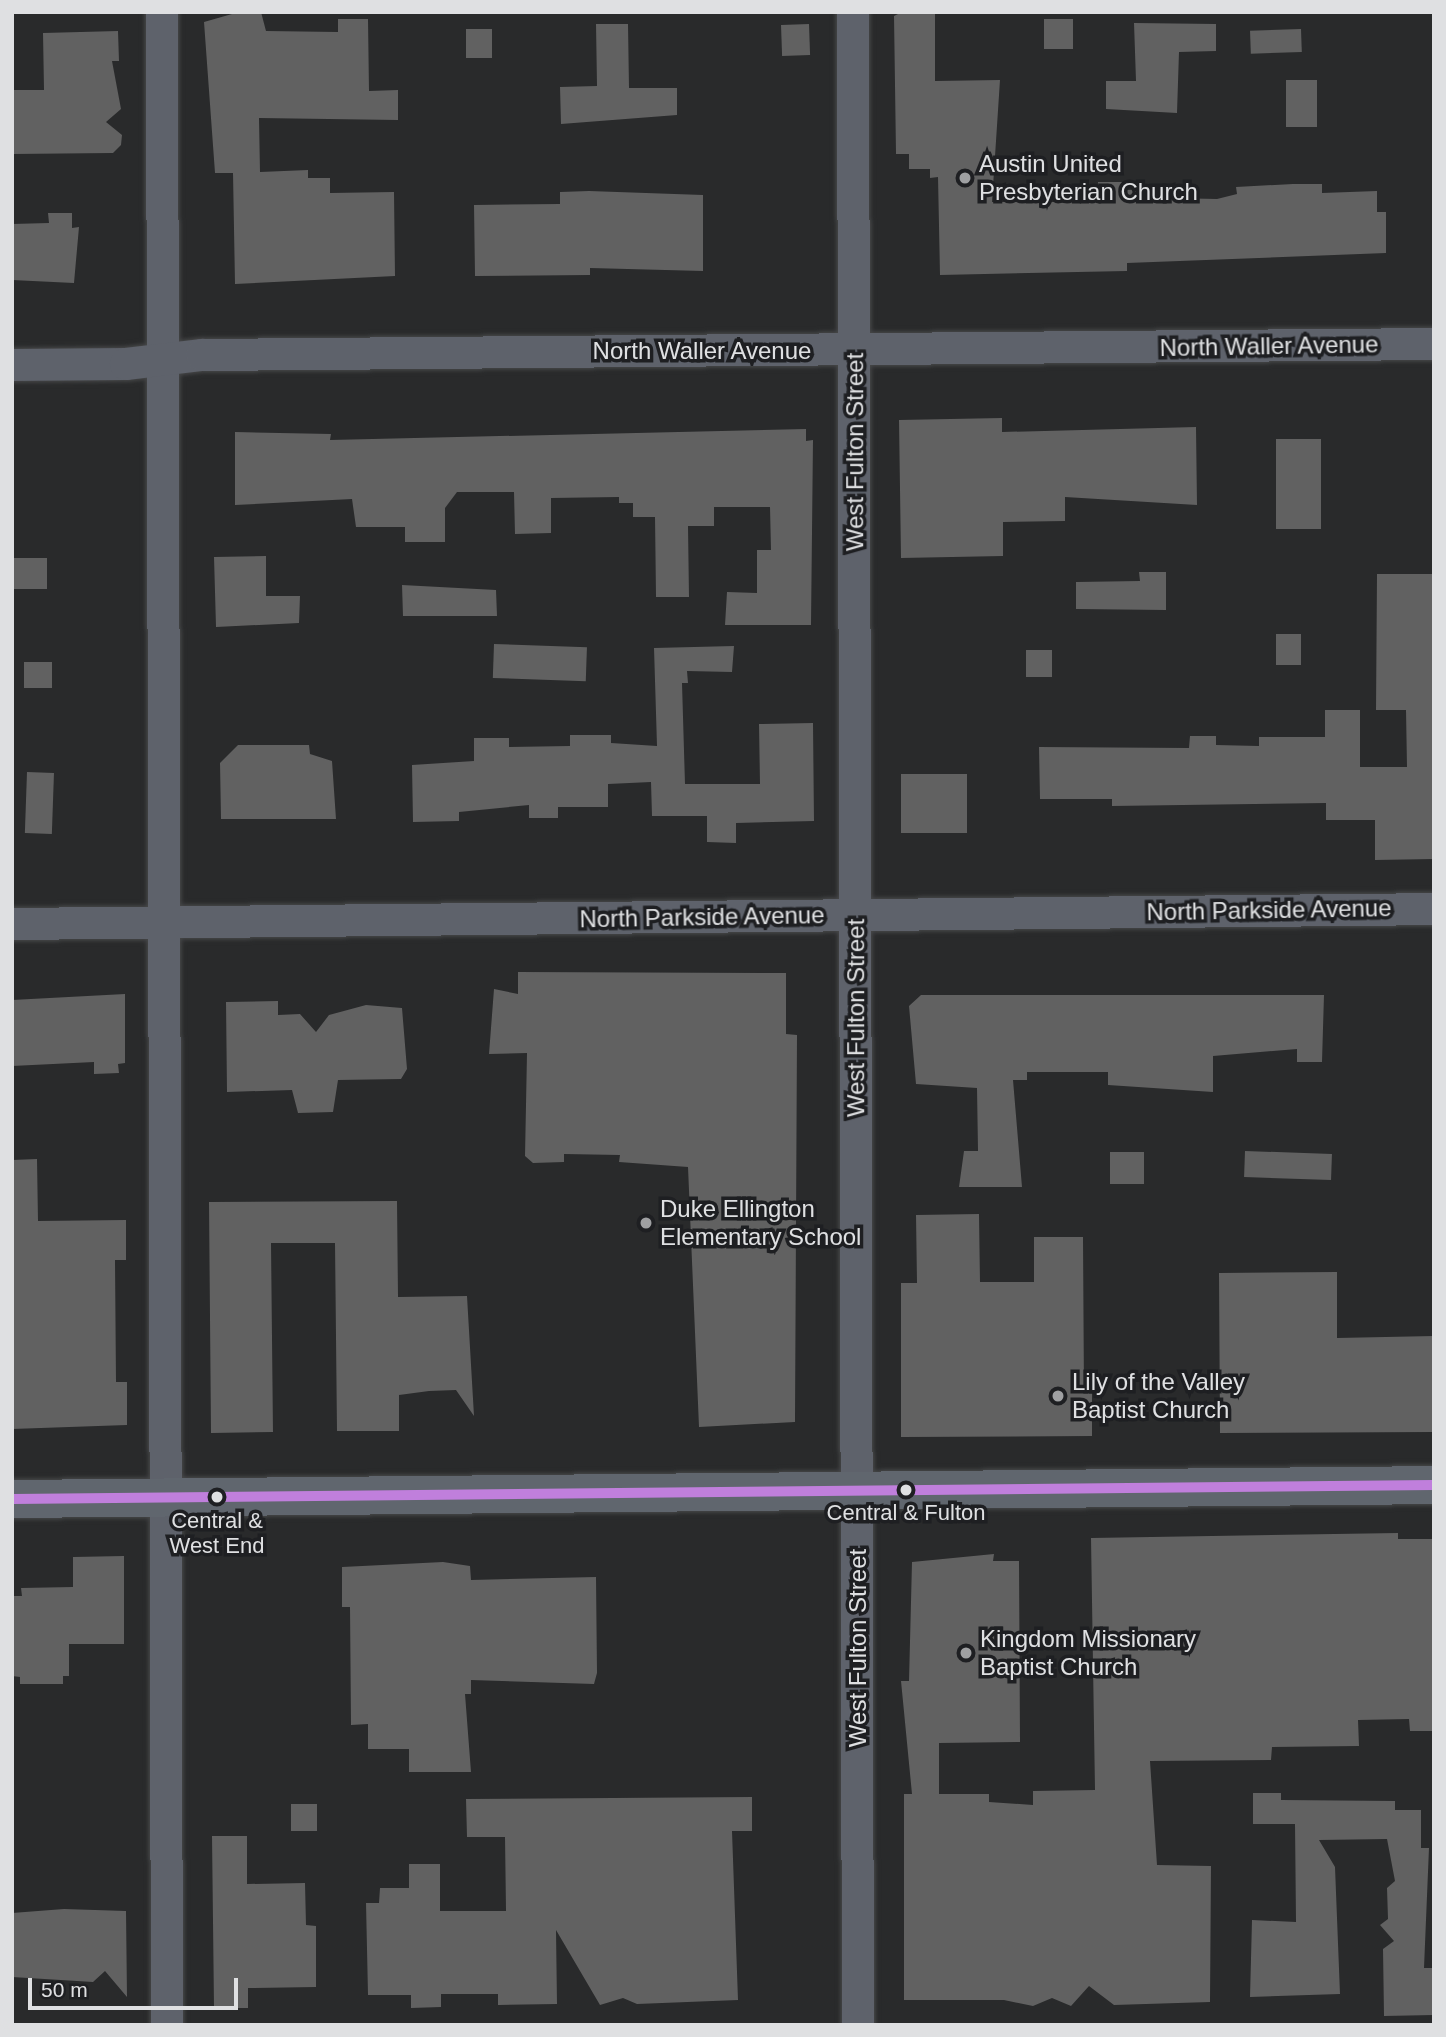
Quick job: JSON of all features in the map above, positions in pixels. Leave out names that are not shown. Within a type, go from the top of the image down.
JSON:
[{"type":"street","points":[[162,12],[167,2025]]},
{"type":"street","name":"West Fulton Street","points":[[853,12],[858,2025]]},
{"type":"street","name":"North Waller Avenue","points":[[12,365],[161,360],[202,355],[1434,344]]},
{"type":"street","name":"North Parkside Avenue","points":[[12,925],[1434,909]]},
{"type":"street","points":[[12,1499],[1434,1485]]},
{"type":"building","points":[[239,12],[261,12],[266,31],[338,32],[338,19],[368,19],[369,91],[398,90],[398,120],[259,118],[260,172],[308,170],[308,178],[330,178],[330,193],[394,192],[395,276],[235,284],[233,173],[215,173],[204,22]]},
{"type":"building","points":[[902,12],[935,12],[935,81],[1000,80],[992,202],[1098,202],[1098,182],[1126,182],[1126,190],[1171,189],[1171,198],[1217,199],[1237,194],[1236,187],[1293,184],[1322,184],[1322,193],[1377,191],[1377,212],[1386,212],[1386,253],[1127,263],[1127,271],[940,275],[938,177],[930,178],[930,169],[909,169],[909,154],[896,154],[894,16]]},
{"type":"building","points":[[1044,19],[1073,19],[1073,49],[1044,49]]},
{"type":"building","points":[[1134,23],[1216,24],[1216,51],[1179,52],[1177,113],[1106,109],[1106,81],[1136,81]]},
{"type":"building","points":[[596,24],[628,24],[629,88],[677,88],[677,115],[561,124],[560,87],[597,86]]},
{"type":"building","points":[[809,24],[810,55],[782,56],[781,25]]},
{"type":"building","points":[[466,29],[492,29],[492,58],[466,58]]},
{"type":"building","points":[[1301,29],[1302,52],[1251,54],[1250,31]]},
{"type":"building","points":[[118,31],[119,61],[112,61],[121,109],[106,122],[122,135],[121,145],[113,153],[12,154],[12,90],[44,90],[43,33]]},
{"type":"building","points":[[1286,80],[1317,80],[1317,127],[1286,127]]},
{"type":"building","points":[[560,192],[703,195],[703,271],[590,268],[590,275],[475,276],[474,205],[560,204]]},
{"type":"building","points":[[48,213],[72,213],[72,228],[79,227],[74,283],[12,280],[12,224],[49,223]]},
{"type":"building","points":[[1002,418],[1002,432],[1196,427],[1197,505],[1065,497],[1065,521],[1003,522],[1003,556],[901,558],[899,420]]},
{"type":"building","points":[[806,429],[806,441],[813,440],[811,625],[725,625],[727,592],[757,593],[757,550],[771,550],[770,507],[714,507],[714,526],[688,526],[689,597],[656,597],[655,517],[633,517],[633,503],[619,503],[619,497],[551,498],[551,533],[515,534],[514,492],[457,492],[445,508],[445,542],[405,542],[405,527],[356,527],[352,499],[235,505],[235,432],[331,434],[330,440]]},
{"type":"building","points":[[1276,439],[1321,439],[1321,529],[1276,529]]},
{"type":"building","points":[[266,556],[266,596],[300,596],[299,623],[216,627],[214,557]]},
{"type":"building","points":[[12,558],[47,558],[47,589],[12,589]]},
{"type":"building","points":[[1139,572],[1166,572],[1166,610],[1076,609],[1076,582],[1140,581]]},
{"type":"building","points":[[1377,574],[1434,574],[1434,859],[1375,860],[1375,820],[1326,820],[1326,803],[1112,806],[1112,799],[1040,799],[1039,747],[1189,748],[1190,736],[1216,736],[1216,745],[1259,746],[1259,737],[1325,737],[1325,710],[1360,710],[1360,767],[1407,767],[1406,710],[1376,710]]},
{"type":"building","points":[[402,585],[496,590],[497,616],[403,616]]},
{"type":"building","points":[[1276,634],[1301,634],[1301,665],[1276,665]]},
{"type":"building","points":[[494,644],[587,647],[586,681],[493,678]]},
{"type":"building","points":[[734,646],[732,672],[687,671],[688,683],[682,683],[685,784],[760,784],[759,724],[813,723],[814,821],[736,823],[736,843],[707,842],[707,816],[652,816],[651,782],[608,784],[608,807],[558,807],[558,818],[529,818],[529,805],[459,812],[459,821],[413,822],[412,765],[474,761],[474,738],[509,738],[509,747],[570,746],[570,735],[611,735],[611,743],[657,746],[654,648]]},
{"type":"building","points":[[1026,650],[1052,650],[1052,677],[1026,677]]},
{"type":"building","points":[[24,662],[52,662],[52,688],[24,688]]},
{"type":"building","points":[[238,745],[309,745],[310,754],[332,761],[336,819],[221,819],[220,763]]},
{"type":"building","points":[[27,772],[54,773],[52,834],[25,833]]},
{"type":"building","points":[[901,774],[967,774],[967,833],[901,833]]},
{"type":"building","points":[[518,972],[786,973],[786,1034],[797,1035],[795,1422],[699,1427],[688,1167],[619,1162],[620,1155],[564,1154],[564,1162],[533,1163],[525,1156],[527,1053],[489,1054],[494,989],[518,994]]},
{"type":"building","points":[[125,994],[125,1063],[118,1064],[119,1073],[94,1074],[94,1062],[12,1066],[12,1000]]},
{"type":"building","points":[[921,995],[1324,995],[1322,1062],[1297,1062],[1297,1049],[1213,1056],[1213,1092],[1108,1085],[1108,1072],[1027,1072],[1027,1080],[1013,1080],[1022,1187],[959,1187],[964,1151],[978,1151],[977,1088],[916,1084],[909,1006]]},
{"type":"building","points":[[278,1001],[278,1015],[300,1014],[316,1032],[329,1015],[366,1005],[402,1008],[407,1069],[401,1079],[338,1080],[333,1112],[298,1113],[292,1090],[227,1092],[226,1002]]},
{"type":"building","points":[[1245,1151],[1332,1154],[1331,1180],[1244,1177]]},
{"type":"building","points":[[1110,1152],[1144,1152],[1144,1184],[1110,1184]]},
{"type":"building","points":[[37,1159],[38,1221],[126,1220],[126,1260],[115,1260],[116,1382],[127,1382],[127,1425],[12,1429],[12,1160]]},
{"type":"building","points":[[397,1201],[398,1297],[467,1296],[474,1416],[456,1390],[429,1391],[399,1395],[399,1431],[337,1431],[335,1243],[271,1243],[273,1432],[211,1433],[209,1202]]},
{"type":"building","points":[[979,1214],[980,1282],[1034,1282],[1034,1237],[1083,1237],[1084,1393],[1092,1392],[1092,1436],[901,1437],[901,1283],[917,1283],[916,1215]]},
{"type":"building","points":[[1337,1272],[1337,1338],[1434,1336],[1434,1432],[1220,1433],[1219,1273]]},
{"type":"building","points":[[1398,1533],[1398,1539],[1434,1539],[1434,1731],[1410,1731],[1409,1719],[1358,1720],[1359,1746],[1272,1747],[1271,1760],[1150,1761],[1157,1865],[1211,1866],[1210,2002],[1114,2005],[1089,1986],[1071,2006],[1052,1998],[1033,2006],[1004,2000],[904,2000],[904,1794],[912,1794],[901,1681],[909,1681],[912,1562],[994,1554],[993,1561],[1019,1561],[1020,1742],[939,1743],[939,1794],[989,1794],[989,1802],[1033,1805],[1033,1791],[1095,1790],[1091,1538]]},
{"type":"building","points":[[124,1556],[124,1644],[69,1644],[69,1676],[63,1676],[63,1684],[20,1684],[20,1677],[12,1676],[12,1596],[22,1596],[21,1588],[73,1587],[73,1557]]},
{"type":"building","points":[[443,1562],[470,1566],[471,1580],[596,1577],[597,1673],[594,1684],[471,1680],[471,1694],[465,1694],[471,1772],[409,1772],[409,1749],[368,1749],[368,1724],[351,1725],[350,1607],[342,1607],[342,1567]]},
{"type":"building","points":[[1253,1793],[1281,1793],[1281,1800],[1395,1801],[1395,1810],[1421,1810],[1421,1848],[1429,1848],[1424,1968],[1433,1968],[1434,2015],[1384,2016],[1383,1949],[1394,1941],[1380,1925],[1388,1919],[1387,1888],[1395,1881],[1387,1839],[1319,1840],[1335,1867],[1340,1994],[1250,1997],[1252,1920],[1296,1922],[1295,1824],[1253,1824]]},
{"type":"building","points":[[752,1797],[752,1831],[732,1831],[738,2000],[637,2004],[623,1998],[600,2005],[556,1930],[557,2004],[498,2005],[498,1994],[441,1994],[441,2007],[411,2008],[411,1995],[368,1995],[366,1903],[379,1903],[380,1888],[409,1888],[409,1864],[440,1864],[440,1911],[506,1911],[505,1837],[467,1837],[466,1799]]},
{"type":"building","points":[[291,1804],[317,1804],[317,1831],[291,1831]]},
{"type":"building","points":[[212,1836],[247,1836],[247,1884],[305,1883],[306,1925],[316,1926],[316,1987],[248,1988],[248,2008],[214,2008]]},
{"type":"building","points":[[64,1909],[126,1911],[127,1997],[105,1971],[93,1982],[12,1977],[12,1913]]},
{"type":"transit line","points":[[12,1499],[1434,1485]]},
{"type":"place","name":"Austin United Presbyterian Church","points":[[965,178]]},
{"type":"place","name":"Duke Ellington Elementary School","points":[[646,1223]]},
{"type":"place","name":"Lily of the Valley Baptist Church","points":[[1058,1396]]},
{"type":"place","name":"Central & Fulton","points":[[906,1490]]},
{"type":"place","name":"Central & West End","points":[[217,1497]]},
{"type":"place","name":"Kingdom Missionary Baptist Church","points":[[966,1653]]}]
